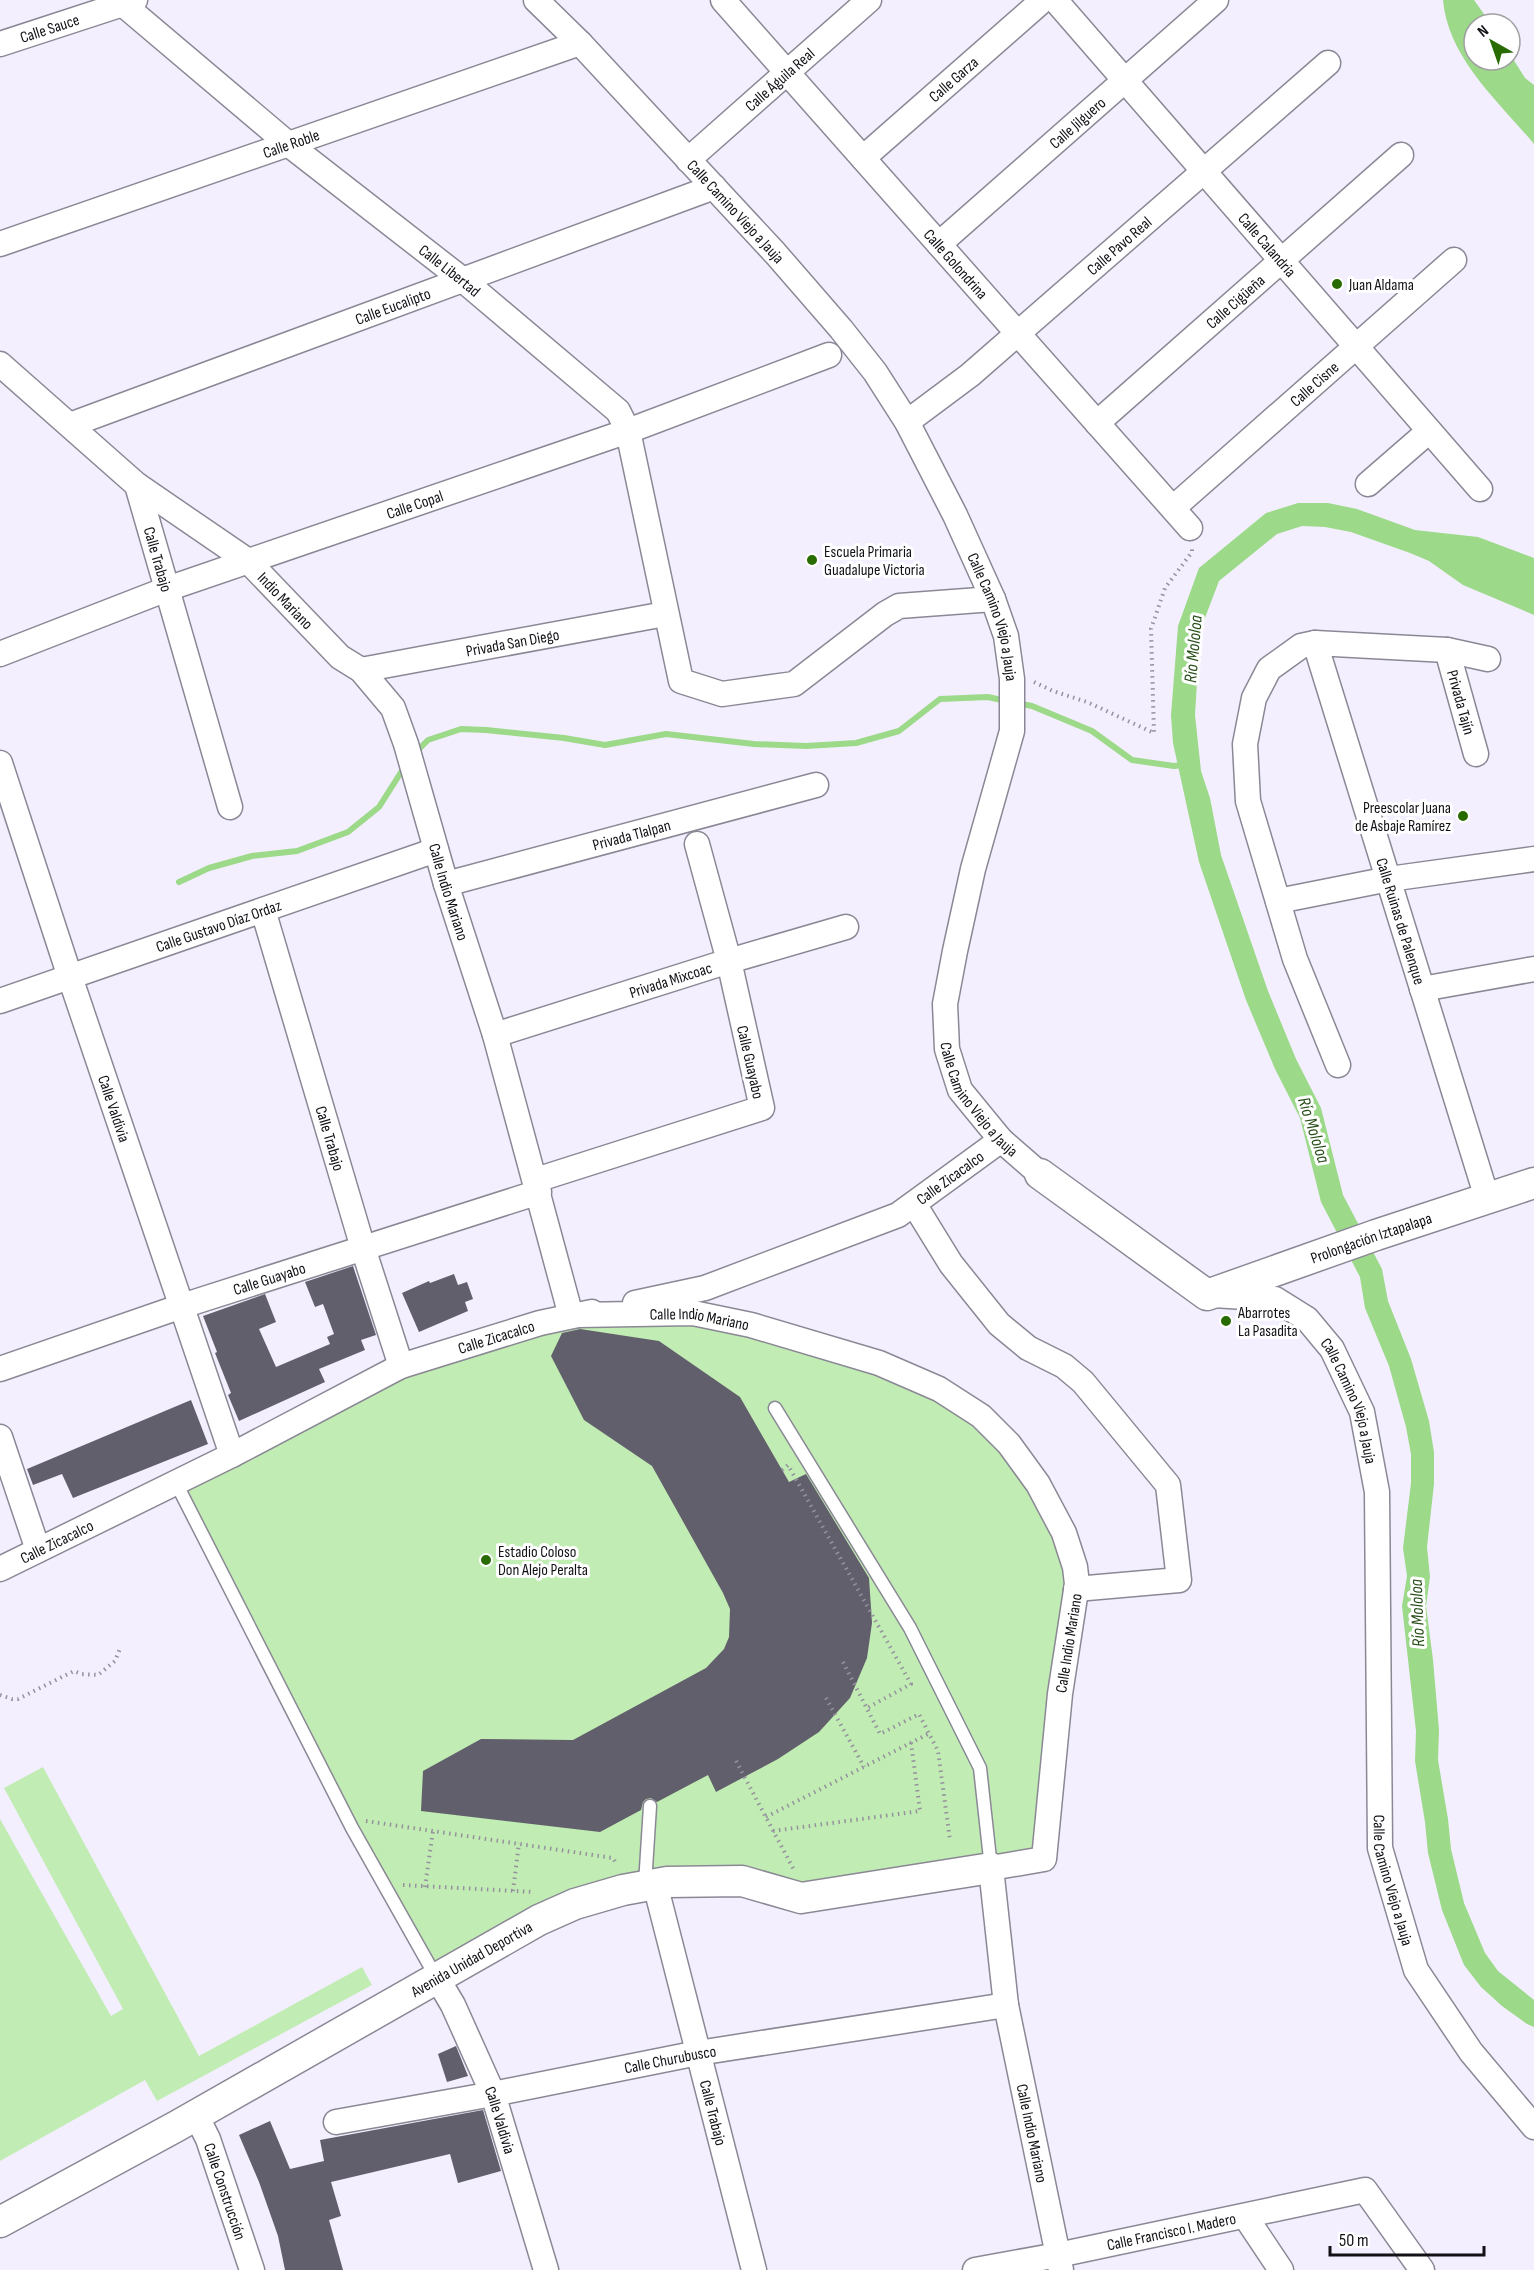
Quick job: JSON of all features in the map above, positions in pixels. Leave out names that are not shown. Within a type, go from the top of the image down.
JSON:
[{"type":"street","name":"Calle Camino Viejo a Jauja","points":[[536,0],[580,43],[714,187],[841,329],[875,372],[907,423],[955,515],[993,599],[1006,636],[1012,675],[1012,731],[973,869],[945,1004],[947,1049],[960,1090],[1001,1140],[1040,1174],[1207,1295],[1275,1299],[1307,1319],[1332,1349],[1362,1412],[1377,1492],[1380,1848],[1416,1970],[1471,2052],[1534,2127]]},
{"type":"street","name":"Calle Golondrina","points":[[723,0],[1190,528]]},
{"type":"street","name":"Calle Águila Real","points":[[688,160],[869,0]]},
{"type":"street","name":"Calle Garza","points":[[863,158],[1043,0]]},
{"type":"street","name":"Calle Calandria","points":[[1055,0],[1480,489]]},
{"type":"street","name":"Calle Jilguero","points":[[939,244],[1216,0]]},
{"type":"street","name":"Calle Sauce","points":[[0,44],[125,1]]},
{"type":"street","name":"Calle Libertad","points":[[125,1],[286,143],[463,280],[618,411],[628,431],[681,681],[722,694],[794,684],[885,614],[899,606],[993,599]]},
{"type":"street","name":"Calle Roble","points":[[0,244],[580,43]]},
{"type":"street","name":"Calle Pavo Real","points":[[907,423],[970,375],[1328,63]]},
{"type":"street","name":"Calle Cigüeña","points":[[1097,423],[1401,155]]},
{"type":"street","name":"Calle Eucalipto","points":[[70,426],[714,187]]},
{"type":"street","name":"Calle Cisne","points":[[1173,508],[1454,260]]},
{"type":"street","name":"Calle Copal","points":[[0,654],[167,589],[628,431],[829,355]]},
{"type":"street","points":[[0,364],[136,485]]},
{"type":"street","points":[[1368,484],[1430,431]]},
{"type":"street","name":"Indio Mariano","points":[[136,485],[248,561],[340,657],[361,670],[393,708],[406,744]]},
{"type":"street","name":"Calle Trabajo","points":[[136,485],[230,807]]},
{"type":"street","name":"Privada San Diego","points":[[361,670],[665,614]]},
{"type":"street","points":[[1338,1065],[1295,958],[1248,801],[1245,744],[1254,698],[1269,669],[1301,646],[1315,643],[1447,650],[1488,658]]},
{"type":"street","name":"Calle Ruinas de Palenque","points":[[1315,643],[1487,1198]]},
{"type":"street","name":"Privada Tajín","points":[[1447,650],[1476,754]]},
{"type":"street","name":"Calle Indio Mariano","points":[[406,744],[446,884],[495,1035],[574,1316],[693,1313],[751,1325],[879,1364],[939,1389],[981,1416],[1009,1444],[1038,1484],[1064,1533],[1075,1567],[1076,1589],[1060,1694],[1044,1859],[991,1868],[1006,2005],[1059,2263]]},
{"type":"street","name":"Calle Valdivia","points":[[0,763],[232,1455]]},
{"type":"street","name":"Privada Tlalpan","points":[[446,884],[816,785]]},
{"type":"street","points":[[697,844],[729,961]]},
{"type":"street","name":"Calle Gustavo Díaz Ordaz","points":[[0,1002],[436,850]]},
{"type":"street","points":[[1278,901],[1389,879],[1534,859]]},
{"type":"street","name":"Calle Trabajo","points":[[263,910],[363,1248],[401,1366]]},
{"type":"street","name":"Privada Mixcoac","points":[[495,1035],[729,961],[846,927]]},
{"type":"street","name":"Calle Guayabo","points":[[0,1369],[182,1306],[363,1248],[762,1108],[729,961]]},
{"type":"street","points":[[1422,989],[1534,969]]},
{"type":"street","name":"Calle Zicacalco","points":[[0,1569],[232,1455],[401,1366],[540,1323],[705,1288],[898,1215],[1001,1140]]},
{"type":"street","name":"Prolongación Iztapalapa","points":[[1207,1295],[1376,1235],[1534,1184]]},
{"type":"street","points":[[914,1204],[951,1264],[999,1324],[1028,1348],[1064,1366],[1083,1382],[1168,1485],[1179,1580],[1076,1589]]},
{"type":"street","points":[[0,1437],[38,1550]]},
{"type":"street","name":"Avenida Unidad Deportiva","points":[[0,2222],[196,2115],[539,1920],[575,1904],[650,1885],[732,1876],[801,1898],[991,1868]]},
{"type":"street","name":"Calle Trabajo","points":[[650,1885],[698,2053],[754,2270]]},
{"type":"street","name":"Calle Valdivia","points":[[437,1978],[453,2005],[493,2094],[546,2270]]},
{"type":"street","name":"Calle Churubusco","points":[[336,2122],[493,2094],[698,2053],[1006,2005]]},
{"type":"street","name":"Calle Construcción","points":[[196,2115],[208,2139],[252,2270]]},
{"type":"street","name":"Calle Francisco I. Madero","points":[[975,2270],[1059,2263],[1245,2216],[1365,2190],[1422,2270]]},
{"type":"street","points":[[1245,2216],[1281,2270]]},
{"type":"lane","points":[[775,1408],[910,1628],[980,1768],[991,1868]]},
{"type":"lane","points":[[176,1483],[352,1828],[437,1978]]},
{"type":"lane","points":[[650,1806],[650,1885]]},
{"type":"path","points":[[1012,675],[1087,702],[1154,733],[1151,629],[1165,588],[1192,552],[1190,528]]},
{"type":"path","points":[[782,1470],[788,1465],[911,1684],[867,1708]]},
{"type":"path","points":[[0,1695],[18,1699],[74,1671],[81,1674],[98,1675],[115,1661],[121,1646]]},
{"type":"path","points":[[843,1662],[880,1734],[920,1713],[938,1751],[950,1840]]},
{"type":"path","points":[[826,1698],[864,1767]]},
{"type":"path","points":[[766,1818],[930,1733]]},
{"type":"path","points":[[773,1831],[920,1811],[911,1742]]},
{"type":"path","points":[[736,1761],[797,1876]]},
{"type":"path","points":[[352,1828],[366,1821],[613,1858],[617,1865]]},
{"type":"path","points":[[425,1887],[433,1831]]},
{"type":"path","points":[[513,1891],[519,1843]]},
{"type":"path","points":[[384,1884],[534,1892]]},
{"type":"shaded area","points":[[693,1313],[879,1363],[1009,1444],[1075,1567],[1044,1859],[801,1898],[655,1884],[437,1978],[176,1483],[401,1366],[540,1323]]},
{"type":"shaded area","points":[[43,1767],[199,2056],[362,1967],[372,1985],[157,2101],[145,2080],[0,2161],[0,1819],[111,2016],[123,2009],[4,1788]]},
{"type":"water","points":[[1443,0],[1474,0],[1482,12],[1462,12],[1462,55],[1454,41]]},
{"type":"water","points":[[1473,72],[1521,72],[1534,85],[1534,144],[1491,95]]},
{"type":"water","name":"Río Mololoa","points":[[1298,503],[1328,503],[1357,509],[1415,530],[1478,537],[1534,558],[1534,615],[1463,585],[1429,561],[1351,532],[1325,527],[1302,526],[1277,534],[1219,581],[1200,631],[1195,715],[1201,771],[1210,798],[1221,855],[1268,991],[1296,1059],[1321,1108],[1343,1195],[1382,1269],[1388,1301],[1411,1359],[1429,1421],[1434,1452],[1434,1484],[1427,1547],[1430,1577],[1426,1606],[1439,1730],[1438,1760],[1451,1849],[1464,1903],[1485,1953],[1498,1971],[1534,2000],[1534,2027],[1502,2006],[1481,1987],[1464,1965],[1442,1910],[1428,1853],[1415,1761],[1416,1731],[1402,1606],[1407,1576],[1403,1548],[1411,1483],[1411,1454],[1406,1427],[1389,1366],[1365,1308],[1360,1277],[1321,1202],[1300,1118],[1275,1069],[1246,1000],[1199,862],[1173,743],[1171,715],[1178,626],[1199,568],[1266,513]]},
{"type":"building","points":[[353,1266],[376,1335],[361,1340],[365,1350],[319,1369],[325,1382],[239,1421],[228,1395],[231,1393],[203,1316],[265,1294],[276,1322],[259,1329],[276,1367],[330,1344],[327,1337],[334,1334],[323,1304],[315,1307],[305,1282]]},
{"type":"building","points":[[454,1274],[458,1285],[467,1282],[473,1299],[465,1302],[468,1311],[419,1332],[402,1293],[429,1281],[430,1283]]},
{"type":"building","points":[[580,1329],[659,1341],[740,1397],[789,1482],[806,1474],[869,1578],[872,1623],[867,1658],[850,1698],[819,1732],[778,1759],[716,1792],[708,1775],[657,1802],[651,1798],[646,1799],[641,1810],[600,1832],[421,1811],[423,1771],[481,1739],[573,1740],[706,1668],[724,1649],[729,1637],[730,1609],[723,1593],[652,1466],[584,1420],[551,1356],[562,1333]]},
{"type":"building","points":[[191,1400],[208,1444],[73,1498],[62,1474],[33,1485],[27,1469]]},
{"type":"building","points":[[456,2046],[468,2076],[447,2082],[438,2054]]},
{"type":"building","points":[[483,2110],[501,2171],[458,2183],[450,2154],[331,2182],[341,2216],[329,2220],[343,2270],[285,2270],[278,2236],[239,2135],[270,2121],[290,2169],[324,2161],[320,2140]]},
{"type":"waterway","points":[[415,753],[428,740],[461,729],[564,738],[605,745],[666,734],[754,744],[806,746],[856,743],[899,731],[940,699],[988,697],[1006,701]]},
{"type":"waterway","points":[[1016,703],[1032,706],[1092,731],[1132,760],[1174,766],[1183,765]]},
{"type":"waterway","points":[[179,882],[209,868],[252,856],[297,851],[348,832],[379,807],[405,766]]},
{"type":"place","name":"Juan Aldama","points":[[1337,284]]},
{"type":"place","name":"Escuela Primaria Guadalupe Victoria","points":[[812,560]]},
{"type":"place","name":"Preescolar Juana de Asbaje Ramírez","points":[[1463,816]]},
{"type":"place","name":"Abarrotes La Pasadita","points":[[1226,1321]]},
{"type":"place","name":"Estadio Coloso Don Alejo Peralta","points":[[486,1560]]}]
